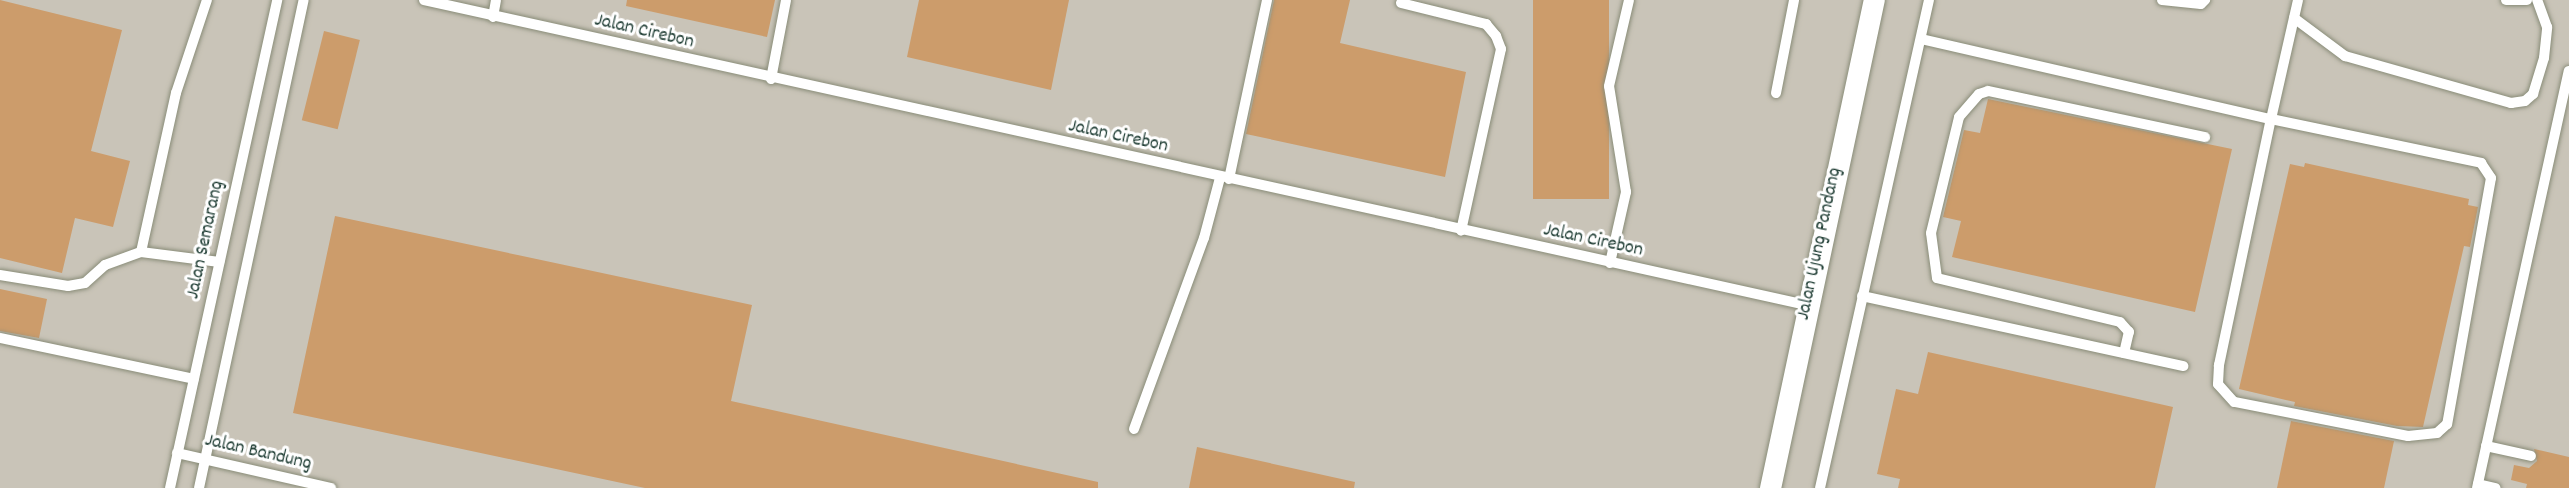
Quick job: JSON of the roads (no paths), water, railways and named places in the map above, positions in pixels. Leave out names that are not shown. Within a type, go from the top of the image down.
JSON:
[{"type":"street","name":"Jalan Ujung Pandang","points":[[1770,488],[1807,305],[1874,0]]},
{"type":"lane","points":[[141,252],[176,93],[207,0]]},
{"type":"lane","name":"Jalan Semarang","points":[[170,488],[277,0]]},
{"type":"lane","points":[[199,488],[304,0]]},
{"type":"lane","name":"Jalan Cirebon","points":[[424,0],[771,80],[1807,305]]},
{"type":"lane","points":[[493,17],[496,0]]},
{"type":"lane","points":[[771,80],[786,0]]},
{"type":"lane","points":[[1134,429],[1224,178],[1267,0]]},
{"type":"lane","points":[[1610,263],[1626,192],[1609,86],[1629,0]]},
{"type":"lane","points":[[1776,93],[1794,0]]},
{"type":"lane","points":[[1820,488],[1929,0]]},
{"type":"lane","points":[[2162,0],[2201,4],[2205,0]]},
{"type":"lane","points":[[1921,39],[2271,119],[2481,163],[2491,173],[2447,424],[2437,433],[2408,436],[2234,402],[2218,384],[2219,365],[2271,119],[2298,0]]},
{"type":"lane","points":[[2505,0],[2527,0]]},
{"type":"lane","points":[[2294,18],[2345,56],[2511,104],[2525,101],[2533,94],[2544,58],[2547,27],[2537,0]]},
{"type":"lane","points":[[1401,3],[1486,24],[1497,36],[1501,49],[1461,231]]},
{"type":"lane","points":[[2496,488],[2478,486],[2569,71]]},
{"type":"lane","points":[[2124,353],[2129,332],[2120,322],[1937,278],[1931,233],[1958,119],[1979,94],[1988,91],[2205,137]]},
{"type":"lane","points":[[0,275],[51,285],[80,285],[105,265],[141,252],[219,262]]},
{"type":"lane","points":[[1862,296],[2183,366]]},
{"type":"lane","points":[[0,338],[194,379]]},
{"type":"lane","points":[[2486,446],[2531,456]]},
{"type":"lane","name":"Jalan Bandung","points":[[177,453],[331,488]]}]
